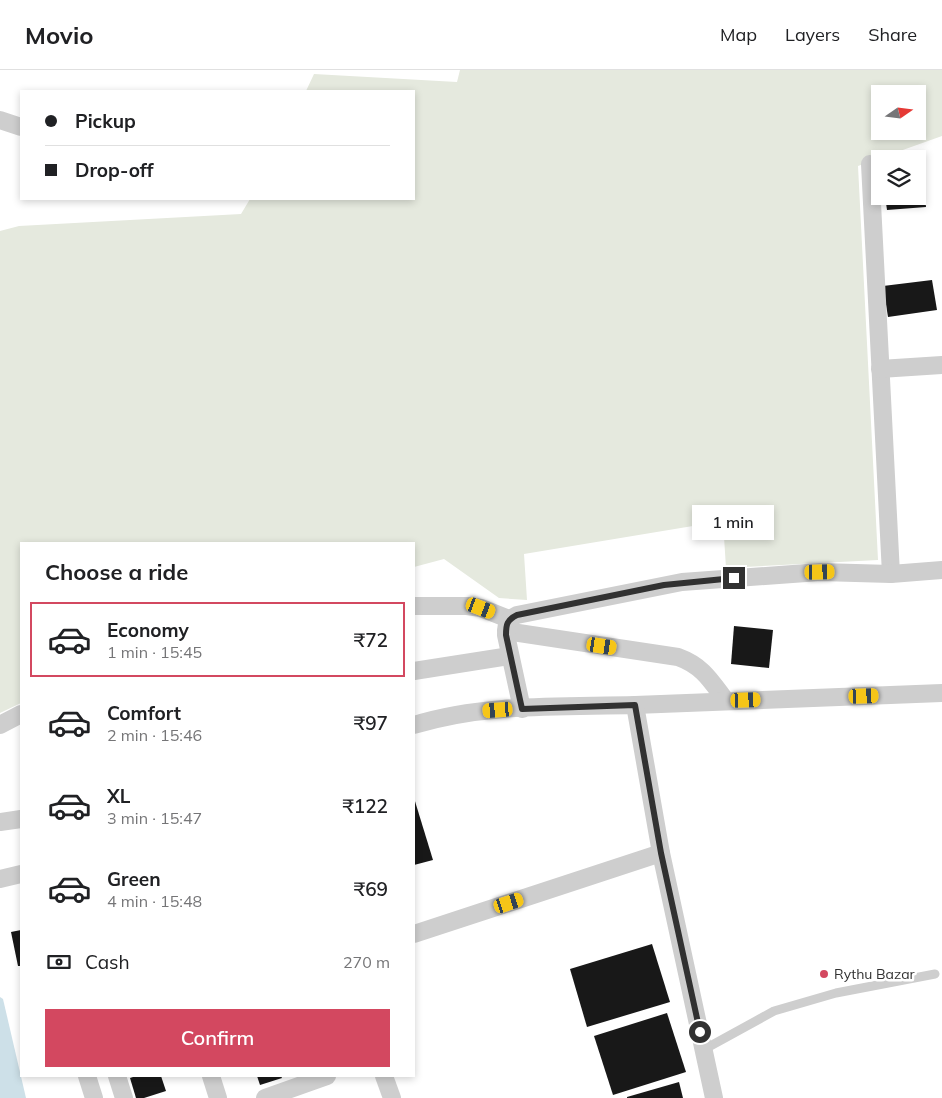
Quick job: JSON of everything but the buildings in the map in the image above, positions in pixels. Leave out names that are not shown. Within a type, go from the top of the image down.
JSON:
[{"type":"street","points":[[0,120],[20,127]]},
{"type":"street","points":[[870,164],[891,574]]},
{"type":"street","points":[[880,369],[942,364]]},
{"type":"street","points":[[507,625],[517,615],[682,582],[820,572],[891,574],[942,570]]},
{"type":"street","points":[[415,606],[468,606],[481,608],[507,625],[678,657],[700,668],[726,701]]},
{"type":"street","points":[[507,625],[510,656],[522,709]]},
{"type":"street","points":[[415,670],[510,656]]},
{"type":"street","points":[[415,725],[450,716],[522,709],[942,692]]},
{"type":"street","points":[[635,705],[661,853],[714,1098]]},
{"type":"street","points":[[0,725],[20,715]]},
{"type":"street","points":[[0,822],[20,819]]},
{"type":"street","points":[[415,934],[661,853]]},
{"type":"street","points":[[0,879],[20,874]]},
{"type":"street","points":[[87,1077],[94,1098]]},
{"type":"street","points":[[117,1077],[124,1098]]},
{"type":"street","points":[[211,1077],[218,1098]]},
{"type":"street","points":[[265,1098],[324,1077]]},
{"type":"street","points":[[384,1077],[392,1098]]},
{"type":"lane","points":[[703,1050],[774,1011],[836,993],[935,974]]},
{"type":"shaded area","points":[[460,70],[942,70],[942,136],[903,150],[871,150],[871,161],[858,166],[878,560],[726,568],[723,521],[524,554],[527,600],[499,598],[444,559],[415,567],[415,542],[20,542],[20,703],[0,713],[0,231],[19,226],[241,214],[249,200],[415,200],[415,90],[306,90],[314,74],[457,82]]},
{"type":"shaded area","points":[[0,997],[3,999],[26,1098],[0,1098]]},
{"type":"place","name":"Rythu Bazar","points":[[824,974]]},
{"type":"route","points":[[700,1032],[661,853],[635,705],[522,709],[510,656],[506,625],[509,619],[517,615],[664,585],[734,578]]}]
